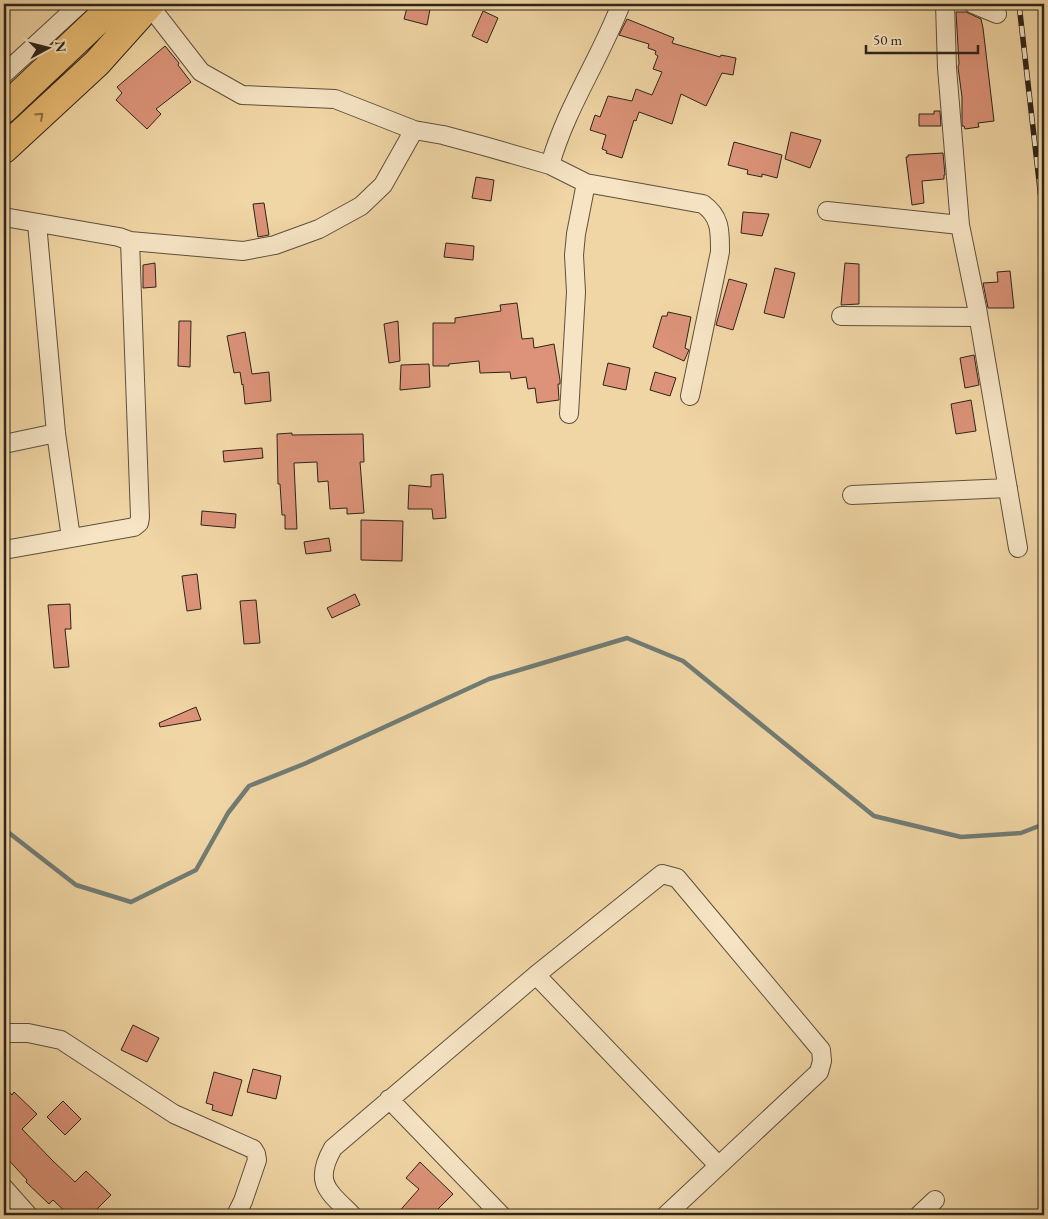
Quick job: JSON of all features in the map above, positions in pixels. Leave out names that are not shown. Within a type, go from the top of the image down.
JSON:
[{"type":"main road","points":[[4,149],[96,64],[150,4]]},
{"type":"main road","points":[[4,110],[112,5]]},
{"type":"street","points":[[4,74],[80,4]]},
{"type":"street","points":[[150,4],[201,72],[242,94],[335,99],[414,130],[468,141],[550,165],[586,182],[703,204],[712,211],[717,220],[720,233],[720,252],[690,396]]},
{"type":"street","points":[[550,165],[555,147],[570,111],[612,28],[621,4]]},
{"type":"street","points":[[945,4],[947,68],[960,225],[1018,548]]},
{"type":"street","points":[[973,4],[997,14]]},
{"type":"street","points":[[4,217],[119,237],[130,241],[243,251],[275,246],[319,229],[361,206],[383,185],[414,130]]},
{"type":"street","points":[[569,414],[576,292],[574,255],[586,182]]},
{"type":"street","points":[[827,211],[960,225]]},
{"type":"street","points":[[37,223],[56,433],[71,538]]},
{"type":"street","points":[[4,550],[134,527],[139,523],[130,241]]},
{"type":"street","points":[[841,316],[978,317]]},
{"type":"street","points":[[4,444],[56,433]]},
{"type":"street","points":[[852,495],[1008,488]]},
{"type":"street","points":[[352,1215],[326,1189],[324,1175],[326,1161],[333,1148],[536,976],[662,874],[677,878],[821,1050],[822,1061],[819,1072],[666,1215]]},
{"type":"street","points":[[536,976],[718,1165]]},
{"type":"street","points":[[4,1033],[28,1033],[61,1040],[174,1114],[253,1149],[257,1160],[243,1201],[236,1215]]},
{"type":"street","points":[[389,1099],[500,1215]]},
{"type":"street","points":[[4,1188],[28,1215]]},
{"type":"street","points":[[919,1215],[935,1200]]},
{"type":"building","points":[[408,4],[431,4],[427,25],[404,19]]},
{"type":"building","points":[[483,11],[498,18],[487,43],[472,36]]},
{"type":"building","points":[[956,12],[966,12],[981,19],[994,121],[978,123],[979,127],[965,129],[962,126],[962,97],[958,67]]},
{"type":"building","points":[[627,19],[674,38],[672,43],[720,57],[721,55],[736,58],[733,75],[722,73],[706,106],[681,94],[672,124],[639,112],[636,121],[634,120],[622,158],[606,153],[607,151],[602,149],[606,135],[590,130],[595,115],[600,117],[608,96],[632,101],[636,89],[652,95],[662,72],[653,69],[658,56],[655,54],[656,51],[648,48],[649,44],[619,35]]},
{"type":"building","points":[[165,46],[191,82],[156,109],[161,114],[147,129],[116,100],[122,93],[117,87]]},
{"type":"building","points":[[934,111],[940,111],[941,126],[919,126],[919,114],[934,114]]},
{"type":"building","points":[[791,132],[821,140],[810,168],[785,159]]},
{"type":"building","points":[[734,142],[782,155],[777,178],[762,174],[762,177],[747,174],[748,170],[728,165]]},
{"type":"building","points":[[943,153],[944,179],[922,181],[924,203],[912,205],[906,157],[908,155]]},
{"type":"building","points":[[476,177],[494,180],[491,201],[472,198]]},
{"type":"building","points":[[264,203],[269,235],[258,237],[253,204]]},
{"type":"building","points":[[743,212],[769,214],[762,236],[741,233]]},
{"type":"building","points":[[446,243],[474,246],[473,260],[444,257]]},
{"type":"building","points":[[155,263],[156,287],[143,288],[143,265]]},
{"type":"building","points":[[845,263],[859,264],[859,304],[841,305]]},
{"type":"building","points":[[775,268],[795,273],[784,318],[764,313]]},
{"type":"building","points":[[1010,271],[1014,308],[988,308],[983,283],[998,282],[997,272]]},
{"type":"building","points":[[729,279],[747,284],[733,330],[716,325]]},
{"type":"building","points":[[517,303],[522,339],[533,338],[534,348],[554,344],[560,380],[560,384],[558,384],[559,400],[537,403],[535,388],[528,389],[526,377],[511,379],[510,372],[480,373],[479,361],[449,364],[449,366],[433,366],[433,323],[455,323],[455,318],[501,311],[500,305]]},
{"type":"building","points":[[668,312],[691,317],[685,348],[689,350],[684,361],[653,347],[662,316],[667,316]]},
{"type":"building","points":[[179,321],[191,321],[190,367],[178,366]]},
{"type":"building","points":[[398,321],[400,361],[389,363],[384,324]]},
{"type":"building","points":[[245,332],[252,374],[269,372],[271,401],[245,404],[240,372],[234,373],[227,336]]},
{"type":"building","points":[[974,355],[979,385],[965,388],[960,358]]},
{"type":"building","points":[[608,363],[630,368],[626,390],[603,385]]},
{"type":"building","points":[[429,364],[430,387],[400,390],[401,365]]},
{"type":"building","points":[[655,372],[676,378],[670,396],[650,390]]},
{"type":"building","points":[[971,400],[976,431],[956,434],[951,404]]},
{"type":"building","points":[[292,433],[292,435],[363,434],[364,462],[360,462],[364,513],[347,514],[347,508],[330,509],[328,481],[318,482],[317,462],[294,463],[297,529],[285,529],[285,515],[282,515],[280,484],[278,484],[277,434]]},
{"type":"building","points":[[262,448],[263,458],[224,462],[223,451]]},
{"type":"building","points":[[443,474],[446,518],[433,519],[432,509],[408,509],[409,485],[431,487],[431,475]]},
{"type":"building","points":[[202,511],[236,514],[235,528],[201,525]]},
{"type":"building","points":[[361,520],[403,521],[402,561],[361,560]]},
{"type":"building","points":[[329,538],[331,551],[306,554],[304,542]]},
{"type":"building","points":[[197,574],[201,609],[187,611],[182,576]]},
{"type":"building","points":[[355,594],[360,605],[332,618],[327,608]]},
{"type":"building","points":[[256,600],[260,643],[244,644],[240,601]]},
{"type":"building","points":[[70,604],[71,629],[65,629],[69,667],[54,668],[48,605]]},
{"type":"building","points":[[196,707],[201,720],[160,727],[159,723]]},
{"type":"building","points":[[133,1025],[159,1038],[147,1062],[121,1050]]},
{"type":"building","points":[[253,1069],[281,1076],[276,1099],[247,1092]]},
{"type":"building","points":[[214,1072],[242,1080],[232,1116],[212,1110],[213,1105],[206,1103]]},
{"type":"building","points":[[4,1086],[12,1095],[14,1092],[37,1114],[22,1129],[52,1160],[75,1182],[86,1171],[111,1195],[91,1215],[69,1215],[53,1200],[49,1204],[26,1182],[27,1180],[4,1155]]},
{"type":"building","points":[[63,1101],[81,1119],[65,1135],[47,1117]]},
{"type":"building","points":[[420,1162],[453,1194],[432,1215],[396,1215],[419,1189],[406,1178]]},
{"type":"waterway","points":[[4,829],[76,885],[131,902],[196,870],[228,813],[249,786],[304,764],[489,679],[627,638],[683,661],[874,816],[961,837],[1021,833],[1044,824]]},
{"type":"railway","points":[[1019,4],[1044,225]]}]
